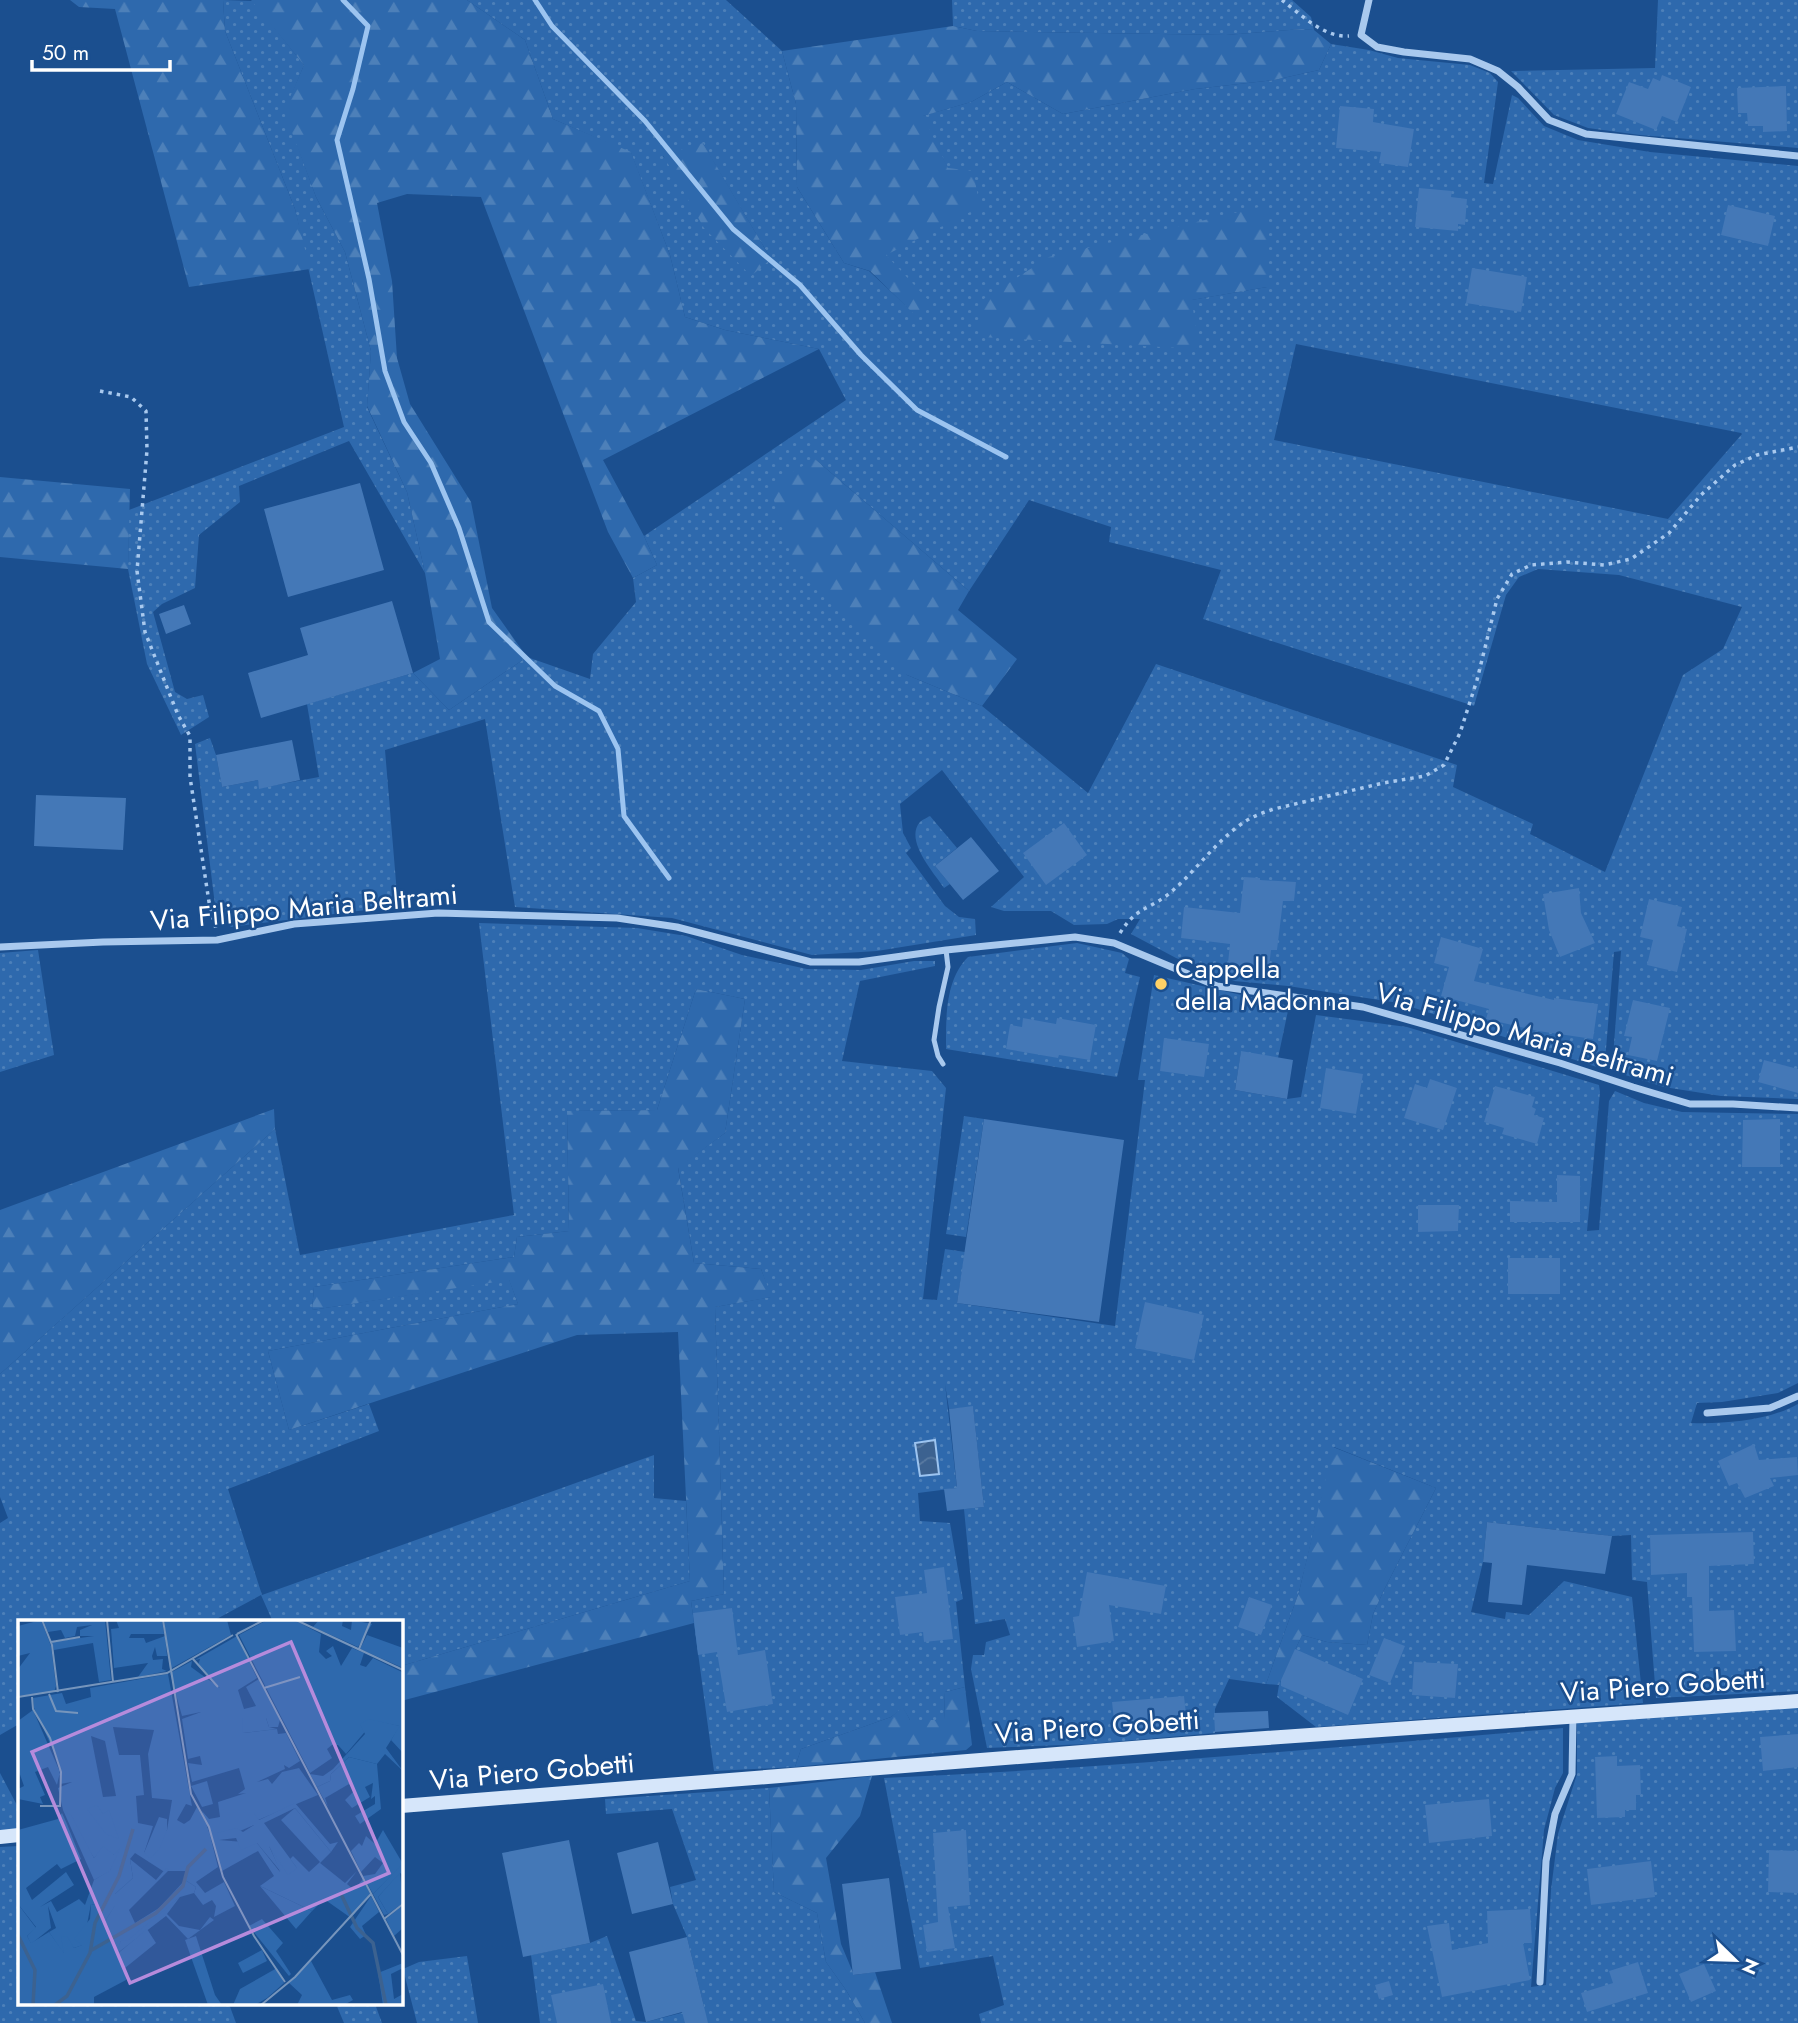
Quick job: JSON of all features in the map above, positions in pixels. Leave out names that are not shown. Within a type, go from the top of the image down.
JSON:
[{"type":"street","points":[[1369,0],[1361,35],[1377,47],[1470,59],[1497,71],[1518,86],[1549,120],[1586,134],[1798,156]]},
{"type":"street","name":"Via Filippo Maria Beltrami","points":[[0,947],[220,939],[294,924],[438,913],[618,918],[677,926],[811,962],[859,962],[1074,937],[1114,943],[1217,986],[1363,1007],[1560,1063],[1690,1104],[1798,1108]]},
{"type":"street","points":[[1707,1413],[1770,1408],[1798,1396]]},
{"type":"street","name":"Via Piero Gobetti","points":[[402,1806],[1195,1743],[1798,1701]]},
{"type":"street","points":[[1540,1982],[1546,1861],[1555,1814],[1572,1774],[1573,1717]]},
{"type":"street","points":[[0,1837],[18,1835]]},
{"type":"lane","points":[[943,1064],[937,1056],[934,1040],[948,967],[946,950]]},
{"type":"path","points":[[1282,0],[1310,22],[1339,37],[1361,35]]},
{"type":"path","points":[[100,391],[131,397],[146,411],[148,450],[137,571],[145,632],[177,715],[190,736],[190,778],[209,902],[220,939]]},
{"type":"path","points":[[1114,943],[1129,920],[1141,909],[1165,897],[1240,824],[1274,809],[1425,776],[1444,765],[1460,733],[1477,680],[1497,599],[1512,574],[1531,565],[1567,562],[1604,565],[1631,559],[1669,533],[1701,495],[1735,465],[1757,454],[1798,447]]},
{"type":"green space","points":[[70,0],[223,0],[225,31],[295,209],[310,269],[189,287],[115,9],[79,7]]},
{"type":"green space","points":[[223,0],[253,1],[304,65],[285,111],[316,197],[345,252],[371,351],[367,407],[407,492],[425,573],[349,441],[239,486],[240,502],[199,535],[195,588],[162,604],[153,612],[175,692],[187,699],[203,695],[209,717],[181,735],[147,664],[128,569],[129,510],[344,427],[295,209],[225,31]]},
{"type":"green space","points":[[251,0],[467,0],[525,40],[553,119],[631,152],[670,255],[685,317],[725,330],[819,349],[603,460],[657,565],[633,578],[608,532],[481,197],[407,194],[377,203],[392,281],[397,358],[410,404],[471,502],[492,608],[527,657],[449,710],[413,673],[440,659],[407,492],[367,406],[371,351],[345,252],[316,197],[284,111],[304,65]]},
{"type":"green space","points":[[467,0],[726,0],[782,51],[796,104],[797,187],[844,263],[869,271],[918,317],[930,303],[885,255],[948,169],[922,116],[971,102],[1007,82],[1063,114],[1195,89],[1274,80],[1319,70],[1331,44],[1398,58],[1470,65],[1490,73],[1498,82],[1484,183],[1493,184],[1512,95],[1544,126],[1578,140],[1650,152],[1798,166],[1798,1099],[1721,1096],[1664,1087],[1622,1074],[1623,1060],[1613,1057],[1621,951],[1614,952],[1605,1061],[1600,1068],[1399,1003],[1288,986],[1234,981],[1176,958],[1131,934],[1140,919],[1074,925],[1051,911],[1004,911],[991,907],[1024,877],[942,770],[900,804],[903,833],[911,848],[906,853],[945,906],[959,917],[975,919],[976,935],[877,951],[812,955],[672,918],[515,907],[485,719],[385,750],[398,906],[231,927],[216,913],[195,744],[210,738],[222,787],[258,780],[260,788],[319,777],[307,704],[413,673],[449,710],[527,657],[590,679],[593,654],[636,602],[633,578],[657,565],[644,536],[846,400],[819,349],[725,330],[685,317],[670,255],[631,153],[553,119],[525,40]],"holes":[[[703,144],[771,259],[663,156]],[[1049,257],[1267,287],[1191,300],[1197,349]],[[1296,344],[1742,434],[1668,519],[1274,440]],[[815,459],[969,591],[1029,500],[1111,527],[1109,542],[1221,570],[1203,619],[1474,706],[1506,595],[1519,577],[1538,569],[1619,575],[1742,607],[1723,649],[1683,675],[1605,872],[1530,834],[1533,824],[1453,787],[1457,765],[1156,664],[1088,793],[982,706],[907,675]]]},
{"type":"green space","points":[[952,0],[1292,0],[1311,17],[1314,30],[1226,35],[977,31],[953,26]]},
{"type":"green space","points":[[1658,0],[1798,0],[1798,148],[1588,128],[1554,115],[1511,71],[1655,68]]},
{"type":"green space","points":[[953,26],[977,31],[1226,35],[1302,29],[1314,30],[1331,44],[1319,70],[1274,80],[1195,89],[1063,114],[1007,82],[971,102],[923,116],[948,168],[973,171],[980,207],[886,255],[931,303],[918,318],[870,271],[844,263],[797,187],[796,104],[782,51]]},
{"type":"green space","points":[[703,143],[771,259],[751,276],[704,228],[663,155]]},
{"type":"green space","points":[[1268,205],[1267,287],[1192,300],[1198,349],[981,337],[979,302],[1049,257]]},
{"type":"green space","points":[[815,459],[969,591],[958,610],[1017,659],[982,706],[907,675],[794,562],[769,485]]},
{"type":"green space","points":[[0,477],[130,489],[128,569],[0,557]]},
{"type":"green space","points":[[930,816],[957,848],[935,866],[950,884],[944,888],[922,856],[916,838],[916,829],[920,822]]},
{"type":"green space","points":[[479,923],[637,928],[686,936],[742,955],[807,969],[861,970],[914,961],[935,961],[935,966],[860,981],[842,1061],[932,1071],[946,1088],[923,1299],[937,1300],[945,1249],[965,1252],[957,1303],[1115,1326],[1145,1080],[1138,1080],[1154,975],[1289,1006],[1278,1058],[1241,1052],[1235,1090],[1287,1099],[1301,1097],[1316,1015],[1407,1027],[1599,1085],[1587,1231],[1599,1230],[1609,1101],[1615,1091],[1644,1103],[1682,1112],[1798,1114],[1798,1383],[1778,1393],[1697,1403],[1691,1423],[1746,1420],[1786,1410],[1798,1404],[1798,1691],[1656,1698],[1647,1582],[1632,1580],[1631,1535],[1612,1536],[1487,1522],[1483,1562],[1471,1612],[1505,1619],[1506,1612],[1529,1615],[1564,1581],[1632,1597],[1643,1703],[1316,1727],[1277,1697],[1279,1685],[1302,1635],[1327,1642],[1367,1645],[1373,1614],[1436,1488],[1334,1447],[1299,1592],[1266,1684],[1229,1679],[1215,1709],[1215,1733],[1089,1744],[987,1748],[971,1669],[973,1655],[984,1655],[986,1642],[1010,1635],[1005,1619],[975,1624],[964,1509],[984,1507],[973,1407],[949,1409],[945,1384],[957,1488],[918,1493],[920,1521],[950,1523],[963,1599],[956,1602],[965,1687],[945,1692],[944,1720],[910,1720],[903,1708],[891,1717],[801,1749],[795,1767],[714,1771],[691,1601],[724,1594],[715,1307],[771,1297],[761,1269],[694,1263],[678,1167],[725,1133],[745,999],[696,989],[657,1110],[567,1111],[569,1231],[517,1237],[514,1257],[314,1287],[312,1310],[509,1279],[518,1304],[268,1351],[289,1430],[369,1404],[379,1431],[228,1489],[262,1595],[654,1455],[654,1498],[686,1501],[690,1581],[402,1666],[402,1620],[272,1620],[261,1595],[215,1620],[18,1620],[18,1725],[0,1735],[0,1523],[8,1518],[0,1497],[0,1374],[275,1129],[300,1255],[514,1215]]},
{"type":"green space","points":[[1077,943],[1122,953],[1129,959],[1125,973],[1140,977],[1117,1077],[946,1049],[948,1000],[960,966],[968,957]]},
{"type":"green space","points":[[38,950],[54,1055],[0,1072],[0,953]]},
{"type":"green space","points":[[696,989],[745,999],[725,1133],[678,1168],[694,1263],[761,1269],[772,1297],[715,1307],[724,1594],[691,1601],[694,1623],[402,1701],[402,1666],[690,1581],[678,1332],[577,1335],[289,1430],[268,1351],[518,1304],[509,1280],[312,1310],[314,1287],[514,1257],[517,1237],[569,1231],[567,1111],[657,1110]]},
{"type":"green space","points":[[274,1109],[275,1129],[0,1374],[0,1210]]},
{"type":"green space","points":[[964,1116],[984,1119],[966,1237],[946,1234]]},
{"type":"green space","points":[[1333,1447],[1436,1488],[1373,1614],[1367,1645],[1327,1642],[1302,1635],[1279,1685],[1266,1684],[1299,1592]]},
{"type":"green space","points":[[965,1687],[972,1745],[966,1750],[795,1767],[801,1749],[891,1717],[903,1707],[910,1720],[944,1720],[945,1692]]},
{"type":"green space","points":[[1798,1706],[1798,2023],[981,2023],[979,2014],[1004,2005],[993,1956],[920,1968],[884,1778],[1139,1763],[1563,1728],[1563,1773],[1555,1788],[1544,1830],[1531,1987],[1546,1985],[1551,1890],[1558,1834],[1577,1774],[1577,1721]]},
{"type":"green space","points":[[0,1773],[18,1807],[18,1830],[0,1831]]},
{"type":"green space","points":[[872,1776],[860,1816],[826,1858],[841,1944],[854,1975],[875,1972],[892,2023],[865,2023],[826,1962],[817,1913],[774,1892],[769,1788]]},
{"type":"green space","points":[[769,1788],[774,1892],[817,1913],[826,1962],[865,2023],[540,2023],[531,1955],[590,1943],[607,1936],[636,2021],[646,2022],[704,2007],[687,1937],[673,1904],[670,1887],[696,1880],[672,1809],[606,1814],[605,1799]]},
{"type":"green space","points":[[18,1846],[18,2006],[230,2006],[236,2023],[0,2023],[0,1847]]},
{"type":"green space","points":[[467,1956],[478,2023],[417,2023],[403,1969],[419,1962]]},
{"type":"green space","points":[[337,2006],[376,2006],[382,2023],[344,2023]]},
{"type":"water","points":[[935,1440],[939,1474],[920,1476],[915,1443]]},
{"type":"building","points":[[1662,75],[1691,87],[1677,122],[1662,116],[1656,130],[1616,114],[1629,82],[1648,89],[1653,78],[1660,81]]},
{"type":"building","points":[[1786,86],[1787,131],[1763,132],[1763,126],[1748,126],[1747,113],[1738,113],[1737,88]]},
{"type":"building","points":[[1340,106],[1374,109],[1373,122],[1414,129],[1408,167],[1379,163],[1381,152],[1336,148]]},
{"type":"building","points":[[1419,188],[1452,191],[1451,197],[1467,199],[1465,225],[1458,224],[1458,231],[1415,227]]},
{"type":"building","points":[[1728,205],[1775,216],[1768,246],[1721,235]]},
{"type":"building","points":[[1472,268],[1527,277],[1521,312],[1466,303]]},
{"type":"building","points":[[360,483],[384,570],[288,597],[264,509]]},
{"type":"building","points":[[392,601],[413,673],[261,718],[248,673],[308,655],[300,628]]},
{"type":"building","points":[[184,605],[191,624],[166,634],[159,614]]},
{"type":"building","points":[[292,740],[300,780],[259,789],[258,780],[222,787],[216,755]]},
{"type":"building","points":[[36,795],[126,798],[123,850],[34,846]]},
{"type":"building","points":[[1064,823],[1087,855],[1046,885],[1023,853]]},
{"type":"building","points":[[971,837],[999,871],[963,900],[935,866]]},
{"type":"building","points":[[1244,877],[1296,882],[1294,901],[1283,901],[1277,950],[1271,950],[1269,967],[1251,965],[1250,974],[1227,972],[1230,944],[1181,938],[1184,907],[1240,913]]},
{"type":"building","points":[[1579,888],[1581,913],[1595,943],[1560,957],[1549,930],[1543,894]]},
{"type":"building","points":[[1649,899],[1682,907],[1677,926],[1687,929],[1677,972],[1647,965],[1653,940],[1640,937]]},
{"type":"building","points":[[1441,937],[1483,949],[1474,981],[1554,1000],[1598,1004],[1593,1039],[1538,1031],[1486,1019],[1489,1009],[1441,996],[1449,967],[1434,963]]},
{"type":"building","points":[[1633,1000],[1670,1008],[1657,1061],[1628,1055],[1632,1037],[1624,1036]]},
{"type":"building","points":[[1023,1018],[1056,1024],[1057,1018],[1096,1025],[1090,1060],[1059,1055],[1058,1058],[1006,1049],[1010,1025],[1022,1027]]},
{"type":"building","points":[[1164,1038],[1209,1044],[1204,1077],[1160,1071]]},
{"type":"building","points":[[1241,1051],[1293,1060],[1287,1099],[1235,1090]]},
{"type":"building","points":[[1764,1060],[1798,1069],[1798,1093],[1758,1082]]},
{"type":"building","points":[[1326,1068],[1363,1074],[1356,1114],[1320,1108]]},
{"type":"building","points":[[1430,1079],[1457,1088],[1443,1130],[1404,1118],[1415,1084],[1427,1088]]},
{"type":"building","points":[[1495,1086],[1535,1097],[1532,1107],[1536,1109],[1534,1115],[1544,1118],[1537,1144],[1502,1134],[1504,1128],[1484,1122]]},
{"type":"building","points":[[984,1119],[1124,1140],[1099,1322],[957,1303]]},
{"type":"building","points":[[1780,1119],[1780,1167],[1742,1167],[1743,1120]]},
{"type":"building","points":[[1557,1175],[1580,1176],[1580,1222],[1510,1222],[1510,1201],[1557,1202]]},
{"type":"building","points":[[1418,1205],[1459,1205],[1458,1231],[1418,1232]]},
{"type":"building","points":[[1508,1258],[1560,1258],[1560,1294],[1508,1294]]},
{"type":"building","points":[[1145,1302],[1204,1315],[1194,1360],[1135,1348]]},
{"type":"building","points":[[973,1406],[984,1507],[947,1511],[944,1489],[957,1488],[949,1409]]},
{"type":"building","points":[[1754,1444],[1759,1460],[1797,1457],[1798,1475],[1770,1478],[1774,1486],[1745,1498],[1737,1483],[1729,1486],[1718,1461]]},
{"type":"building","points":[[1487,1522],[1612,1536],[1605,1574],[1527,1565],[1522,1605],[1488,1602],[1492,1563],[1483,1562]]},
{"type":"building","points":[[1753,1532],[1754,1564],[1709,1566],[1709,1611],[1734,1610],[1736,1651],[1694,1652],[1692,1597],[1687,1597],[1687,1573],[1651,1575],[1650,1535]]},
{"type":"building","points":[[944,1567],[953,1639],[924,1642],[923,1632],[900,1635],[895,1597],[927,1593],[924,1570]]},
{"type":"building","points":[[1087,1572],[1166,1586],[1161,1614],[1109,1605],[1114,1641],[1077,1647],[1073,1617],[1079,1616]]},
{"type":"building","points":[[1249,1597],[1272,1605],[1261,1635],[1238,1627]]},
{"type":"building","points":[[732,1608],[738,1655],[765,1650],[773,1704],[727,1712],[717,1652],[698,1655],[693,1613]]},
{"type":"building","points":[[1384,1638],[1405,1646],[1390,1683],[1369,1675]]},
{"type":"building","points":[[1295,1649],[1363,1679],[1348,1715],[1281,1686],[1281,1680]]},
{"type":"building","points":[[1414,1662],[1458,1664],[1455,1698],[1412,1695]]},
{"type":"building","points":[[1184,1696],[1186,1714],[1169,1716],[1170,1725],[1115,1730],[1112,1702]]},
{"type":"building","points":[[1268,1711],[1269,1728],[1215,1732],[1214,1713]]},
{"type":"building","points":[[1798,1734],[1798,1767],[1763,1771],[1760,1737]]},
{"type":"building","points":[[1617,1756],[1617,1766],[1640,1765],[1641,1795],[1636,1795],[1636,1810],[1625,1810],[1625,1817],[1597,1818],[1595,1757]]},
{"type":"building","points":[[1489,1799],[1492,1836],[1429,1843],[1425,1805]]},
{"type":"building","points":[[966,1830],[970,1905],[948,1907],[955,1948],[927,1952],[923,1925],[938,1922],[933,1833]]},
{"type":"building","points":[[569,1840],[590,1943],[523,1957],[502,1853]]},
{"type":"building","points":[[658,1842],[673,1904],[632,1914],[617,1853]]},
{"type":"building","points":[[1769,1850],[1798,1851],[1798,1893],[1768,1892]]},
{"type":"building","points":[[1651,1861],[1655,1897],[1591,1905],[1587,1869]]},
{"type":"building","points":[[889,1878],[901,1969],[853,1975],[842,1884]]},
{"type":"building","points":[[1530,1909],[1532,1943],[1523,1943],[1530,1980],[1442,1997],[1427,1926],[1449,1923],[1452,1950],[1488,1943],[1487,1911]]},
{"type":"building","points":[[687,1937],[708,2023],[685,2023],[682,2012],[646,2022],[629,1952]]},
{"type":"building","points":[[1638,1962],[1648,1993],[1587,2012],[1581,1993],[1613,1983],[1609,1971]]},
{"type":"building","points":[[1704,1964],[1716,1991],[1691,2002],[1679,1974]]},
{"type":"building","points":[[1389,1981],[1393,1995],[1379,1999],[1375,1985]]},
{"type":"building","points":[[603,1984],[611,2023],[557,2023],[551,1995]]},
{"type":"waterway","points":[[343,0],[368,26],[337,140],[369,279],[385,371],[404,422],[431,463],[459,528],[489,622],[555,686],[599,711],[618,749],[624,816],[669,878]]},
{"type":"waterway","points":[[535,0],[552,26],[645,121],[733,229],[800,285],[861,355],[917,410],[1006,457]]},
{"type":"place","name":"Cappella della Madonna","points":[[1161,984]]}]
